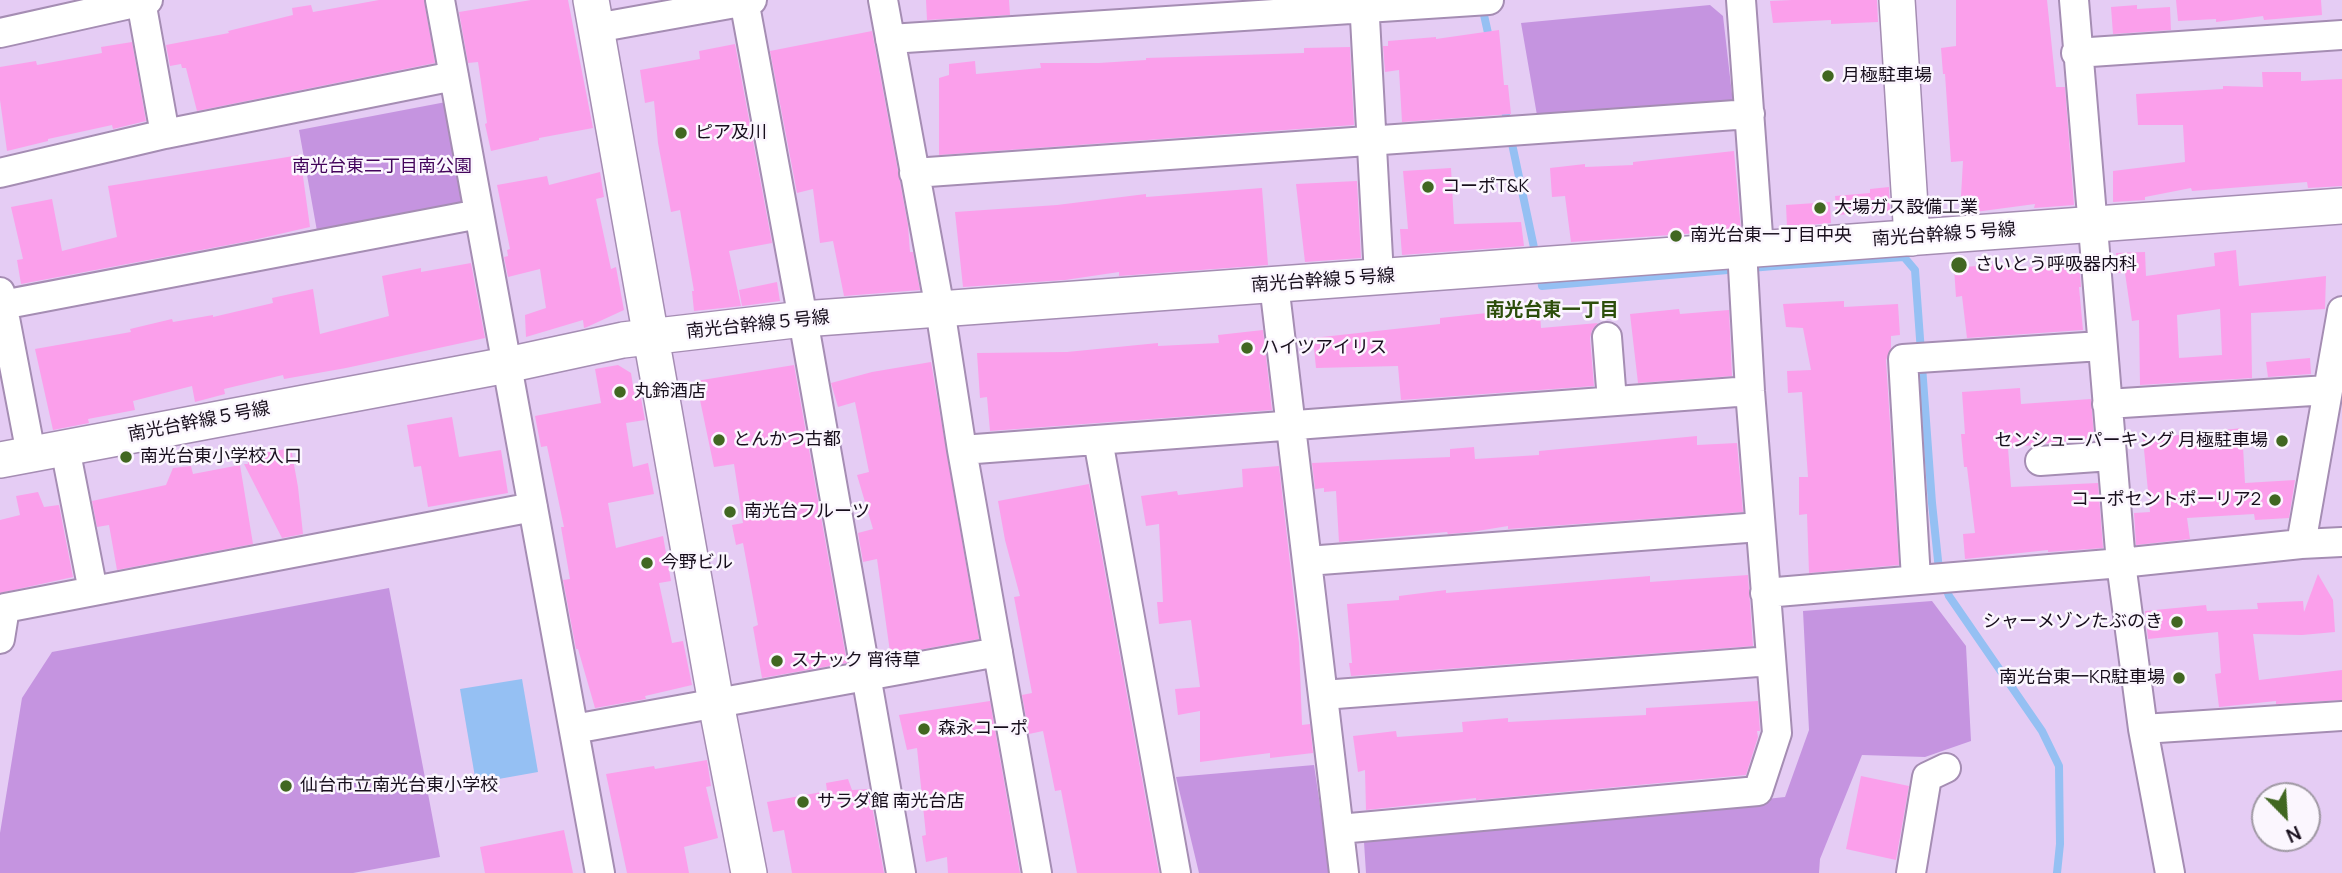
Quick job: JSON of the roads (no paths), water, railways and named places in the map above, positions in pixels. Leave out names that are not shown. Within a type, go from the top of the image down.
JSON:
[{"type":"street","points":[[440,0],[600,873]]},
{"type":"street","points":[[749,873],[716,704],[594,14],[747,0],[901,873]]},
{"type":"street","points":[[883,0],[940,309],[962,450],[1037,873]]},
{"type":"street","points":[[890,38],[1364,4],[1489,0]]},
{"type":"street","points":[[1339,829],[1758,791],[1777,733],[1750,391],[1746,262],[1749,114],[1741,0]]},
{"type":"street","points":[[1897,0],[1912,237]]},
{"type":"street","points":[[2074,0],[2076,53],[2121,564],[2143,729],[2171,873]]},
{"type":"street","points":[[0,33],[145,1],[165,134]]},
{"type":"street","points":[[1364,4],[1379,276]]},
{"type":"street","points":[[2076,53],[2342,35]]},
{"type":"street","points":[[0,173],[165,134],[454,76]]},
{"type":"street","points":[[914,173],[1749,114]]},
{"type":"street","name":"南光台幹線５号線","points":[[16,457],[507,365],[623,340],[803,318],[1536,265],[1746,262],[1912,237],[2342,206]]},
{"type":"street","points":[[16,457],[1,298],[479,214]]},
{"type":"street","points":[[1274,284],[1344,873]]},
{"type":"street","points":[[2301,544],[2342,312]]},
{"type":"street","points":[[1608,337],[1612,401]]},
{"type":"street","points":[[1931,578],[1903,359],[2101,346]]},
{"type":"street","points":[[2107,404],[2328,390]]},
{"type":"street","points":[[962,450],[1750,391]]},
{"type":"street","points":[[1098,440],[1176,873]]},
{"type":"street","points":[[65,447],[93,591]]},
{"type":"street","points":[[2040,461],[2111,456]]},
{"type":"street","points":[[0,639],[5,608],[533,507]]},
{"type":"street","points":[[1307,561],[1760,527]]},
{"type":"street","points":[[1765,593],[2121,564],[2342,542]]},
{"type":"street","points":[[574,729],[998,652]]},
{"type":"street","points":[[1323,695],[1771,661]]},
{"type":"street","points":[[2143,729],[2342,716]]},
{"type":"street","points":[[1911,873],[1927,777],[1946,768]]},
{"type":"water","points":[[522,679],[538,772],[476,783],[460,689]]},
{"type":"waterway","points":[[1482,6],[1490,42]]},
{"type":"waterway","points":[[1504,106],[1536,257]]},
{"type":"waterway","points":[[1540,273],[1542,286],[1904,257],[1915,270],[1939,570],[1949,596],[2042,731],[2059,766],[2060,844],[2057,873]]},
{"type":"place","name":"月極駐車場","points":[[1828,76]]},
{"type":"place","name":"ピア及川","points":[[681,133]]},
{"type":"place","name":"コーポT&K","points":[[1428,187]]},
{"type":"place","name":"大場ガス設備工業","points":[[1820,208]]},
{"type":"place","name":"南光台東一丁目中央","points":[[1676,236]]},
{"type":"place","name":"さいとう呼吸器内科","points":[[1959,265]]},
{"type":"place","name":"ハイツアイリス","points":[[1247,348]]},
{"type":"place","name":"丸鈴酒店","points":[[620,392]]},
{"type":"place","name":"とんかつ古都","points":[[719,440]]},
{"type":"place","name":"センシューパーキング 月極駐車場","points":[[2282,441]]},
{"type":"place","name":"南光台東小学校入口","points":[[126,457]]},
{"type":"place","name":"コーポセントポーリア2","points":[[2275,500]]},
{"type":"place","name":"南光台フルーツ","points":[[730,512]]},
{"type":"place","name":"今野ビル","points":[[647,563]]},
{"type":"place","name":"シャーメゾンたぶのき","points":[[2177,622]]},
{"type":"place","name":"スナック 宵待草","points":[[777,661]]},
{"type":"place","name":"南光台東一KR駐車場","points":[[2179,678]]},
{"type":"place","name":"森永コーポ","points":[[924,729]]},
{"type":"place","name":"仙台市立南光台東小学校","points":[[286,786]]},
{"type":"place","name":"サラダ館 南光台店","points":[[803,802]]},
{"type":"district","name":"南光台東一丁目","points":[[1552,311]]},
{"type":"park label","name":"南光台東二丁目南公園","points":[[382,167]]}]
